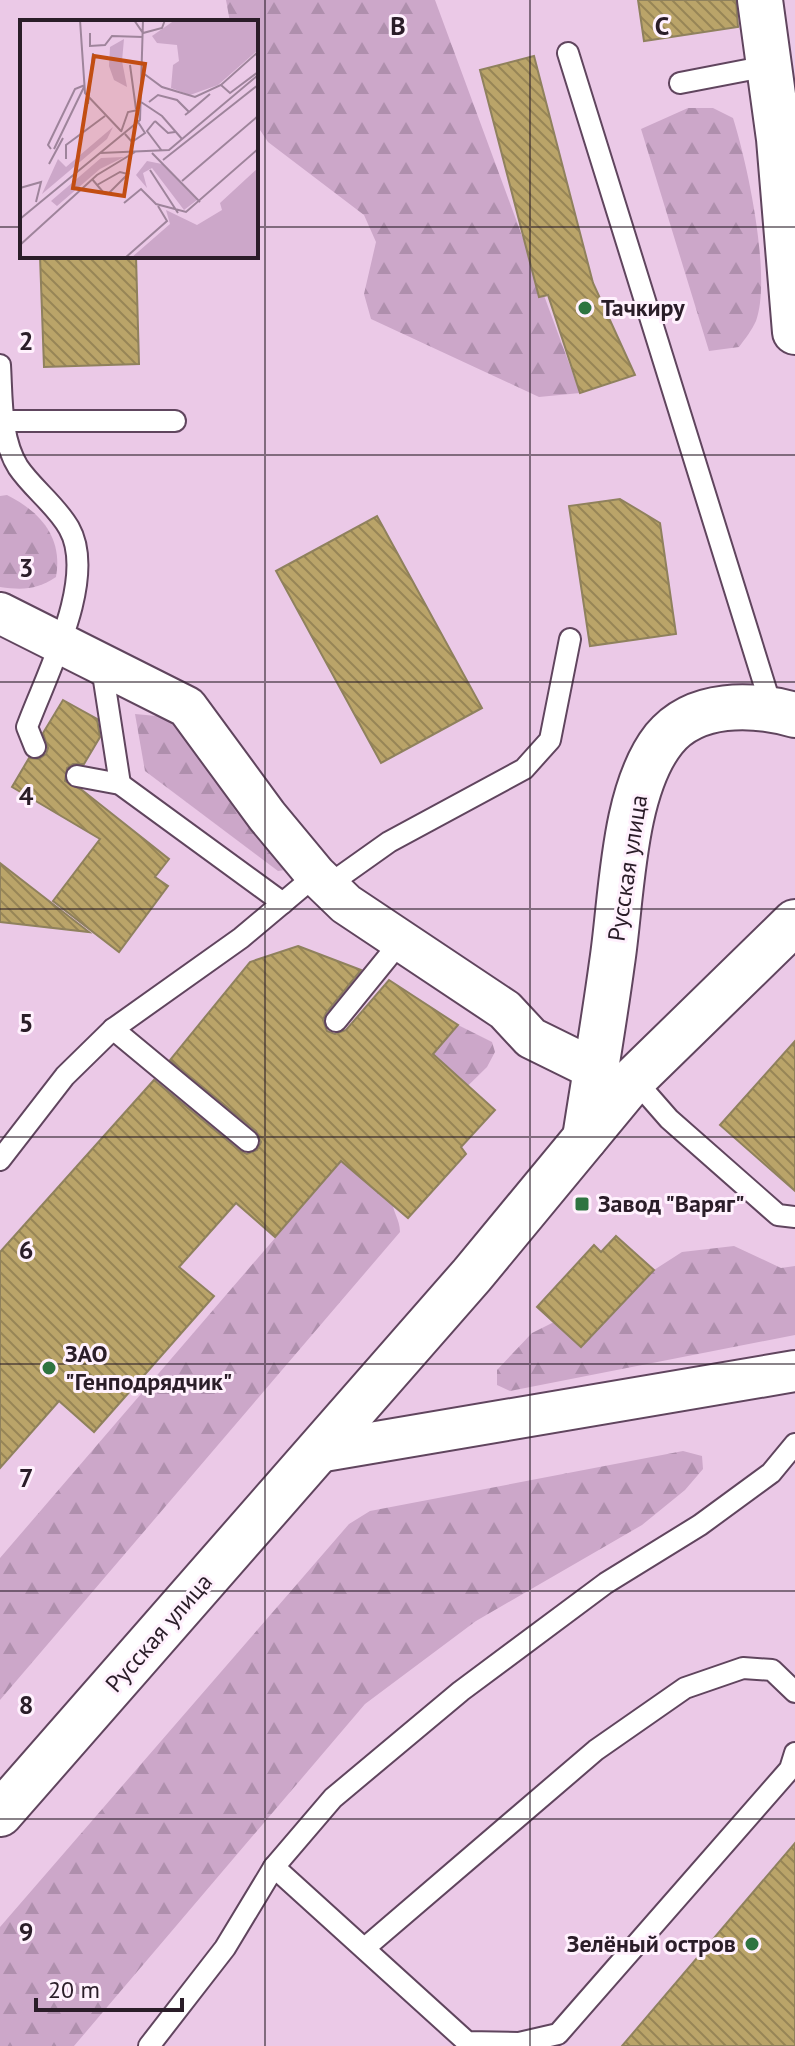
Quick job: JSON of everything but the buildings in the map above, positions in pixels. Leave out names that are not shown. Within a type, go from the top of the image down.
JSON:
[{"type":"main road","points":[[760,0],[768,66],[787,144],[795,332]]},
{"type":"main road","name":"Русская улица","points":[[0,1814],[318,1452],[584,1141],[615,1075],[630,832],[649,764],[665,738],[689,718],[742,706],[784,712]]},
{"type":"main road","name":"Русская улица","points":[[615,1075],[795,922]]},
{"type":"street","points":[[0,613],[101,661],[187,707],[321,881],[346,904],[443,965],[505,1010],[531,1038],[615,1075]]},
{"type":"street","points":[[318,1452],[795,1371]]},
{"type":"lane","points":[[568,53],[784,712]]},
{"type":"lane","points":[[680,83],[768,66]]},
{"type":"lane","points":[[0,365],[3,421],[16,464],[70,529],[77,572],[75,600],[27,727],[35,747]]},
{"type":"lane","points":[[3,421],[175,421]]},
{"type":"lane","points":[[0,1160],[65,1076],[113,1029],[241,938],[283,903],[524,769],[550,740],[570,639]]},
{"type":"lane","points":[[101,661],[120,784]]},
{"type":"lane","points":[[77,776],[120,784],[283,903]]},
{"type":"lane","points":[[336,1021],[401,941]]},
{"type":"lane","points":[[113,1029],[248,1141]]},
{"type":"lane","points":[[615,1075],[778,1215],[795,1217]]},
{"type":"lane","points":[[149,2046],[225,1948],[274,1867],[333,1798],[461,1691],[606,1583],[700,1525],[759,1481],[795,1444]]},
{"type":"lane","points":[[366,1947],[596,1750],[685,1688],[743,1668],[772,1670],[795,1692]]},
{"type":"lane","points":[[274,1867],[366,1947],[466,2044],[519,2043],[558,2034],[790,1769],[795,1753]]},
{"type":"green space","points":[[226,0],[435,0],[580,393],[539,397],[371,319],[364,294],[376,242],[364,215],[268,142],[258,127],[258,20],[230,20]]},
{"type":"green space","points":[[688,108],[713,108],[733,118],[745,162],[756,220],[761,277],[756,321],[739,347],[709,351],[641,129]]},
{"type":"green space","points":[[7,495],[39,518],[53,538],[56,577],[36,587],[0,587],[0,496]]},
{"type":"green space","points":[[135,714],[167,717],[178,726],[284,863],[285,870],[278,871],[145,771]]},
{"type":"green space","points":[[458,1025],[492,1042],[495,1052],[487,1067],[435,1118],[392,1196],[400,1232],[0,1700],[0,1558]]},
{"type":"green space","points":[[734,1246],[781,1268],[795,1266],[795,1335],[510,1391],[497,1385],[497,1370],[532,1333],[554,1322],[581,1347],[654,1270],[682,1252]]},
{"type":"green space","points":[[683,1451],[702,1456],[703,1469],[685,1490],[642,1525],[476,1621],[365,1704],[74,2046],[0,2046],[0,1927],[349,1524],[370,1511]]},
{"type":"place","name":"Тачкиру","points":[[585,308]]},
{"type":"place","name":"Завод \"Варяг\"","points":[[582,1204]]},
{"type":"place","name":"ЗАО \"Генподрядчик\"","points":[[49,1368]]},
{"type":"place","name":"Зелёный остров","points":[[752,1944]]}]
